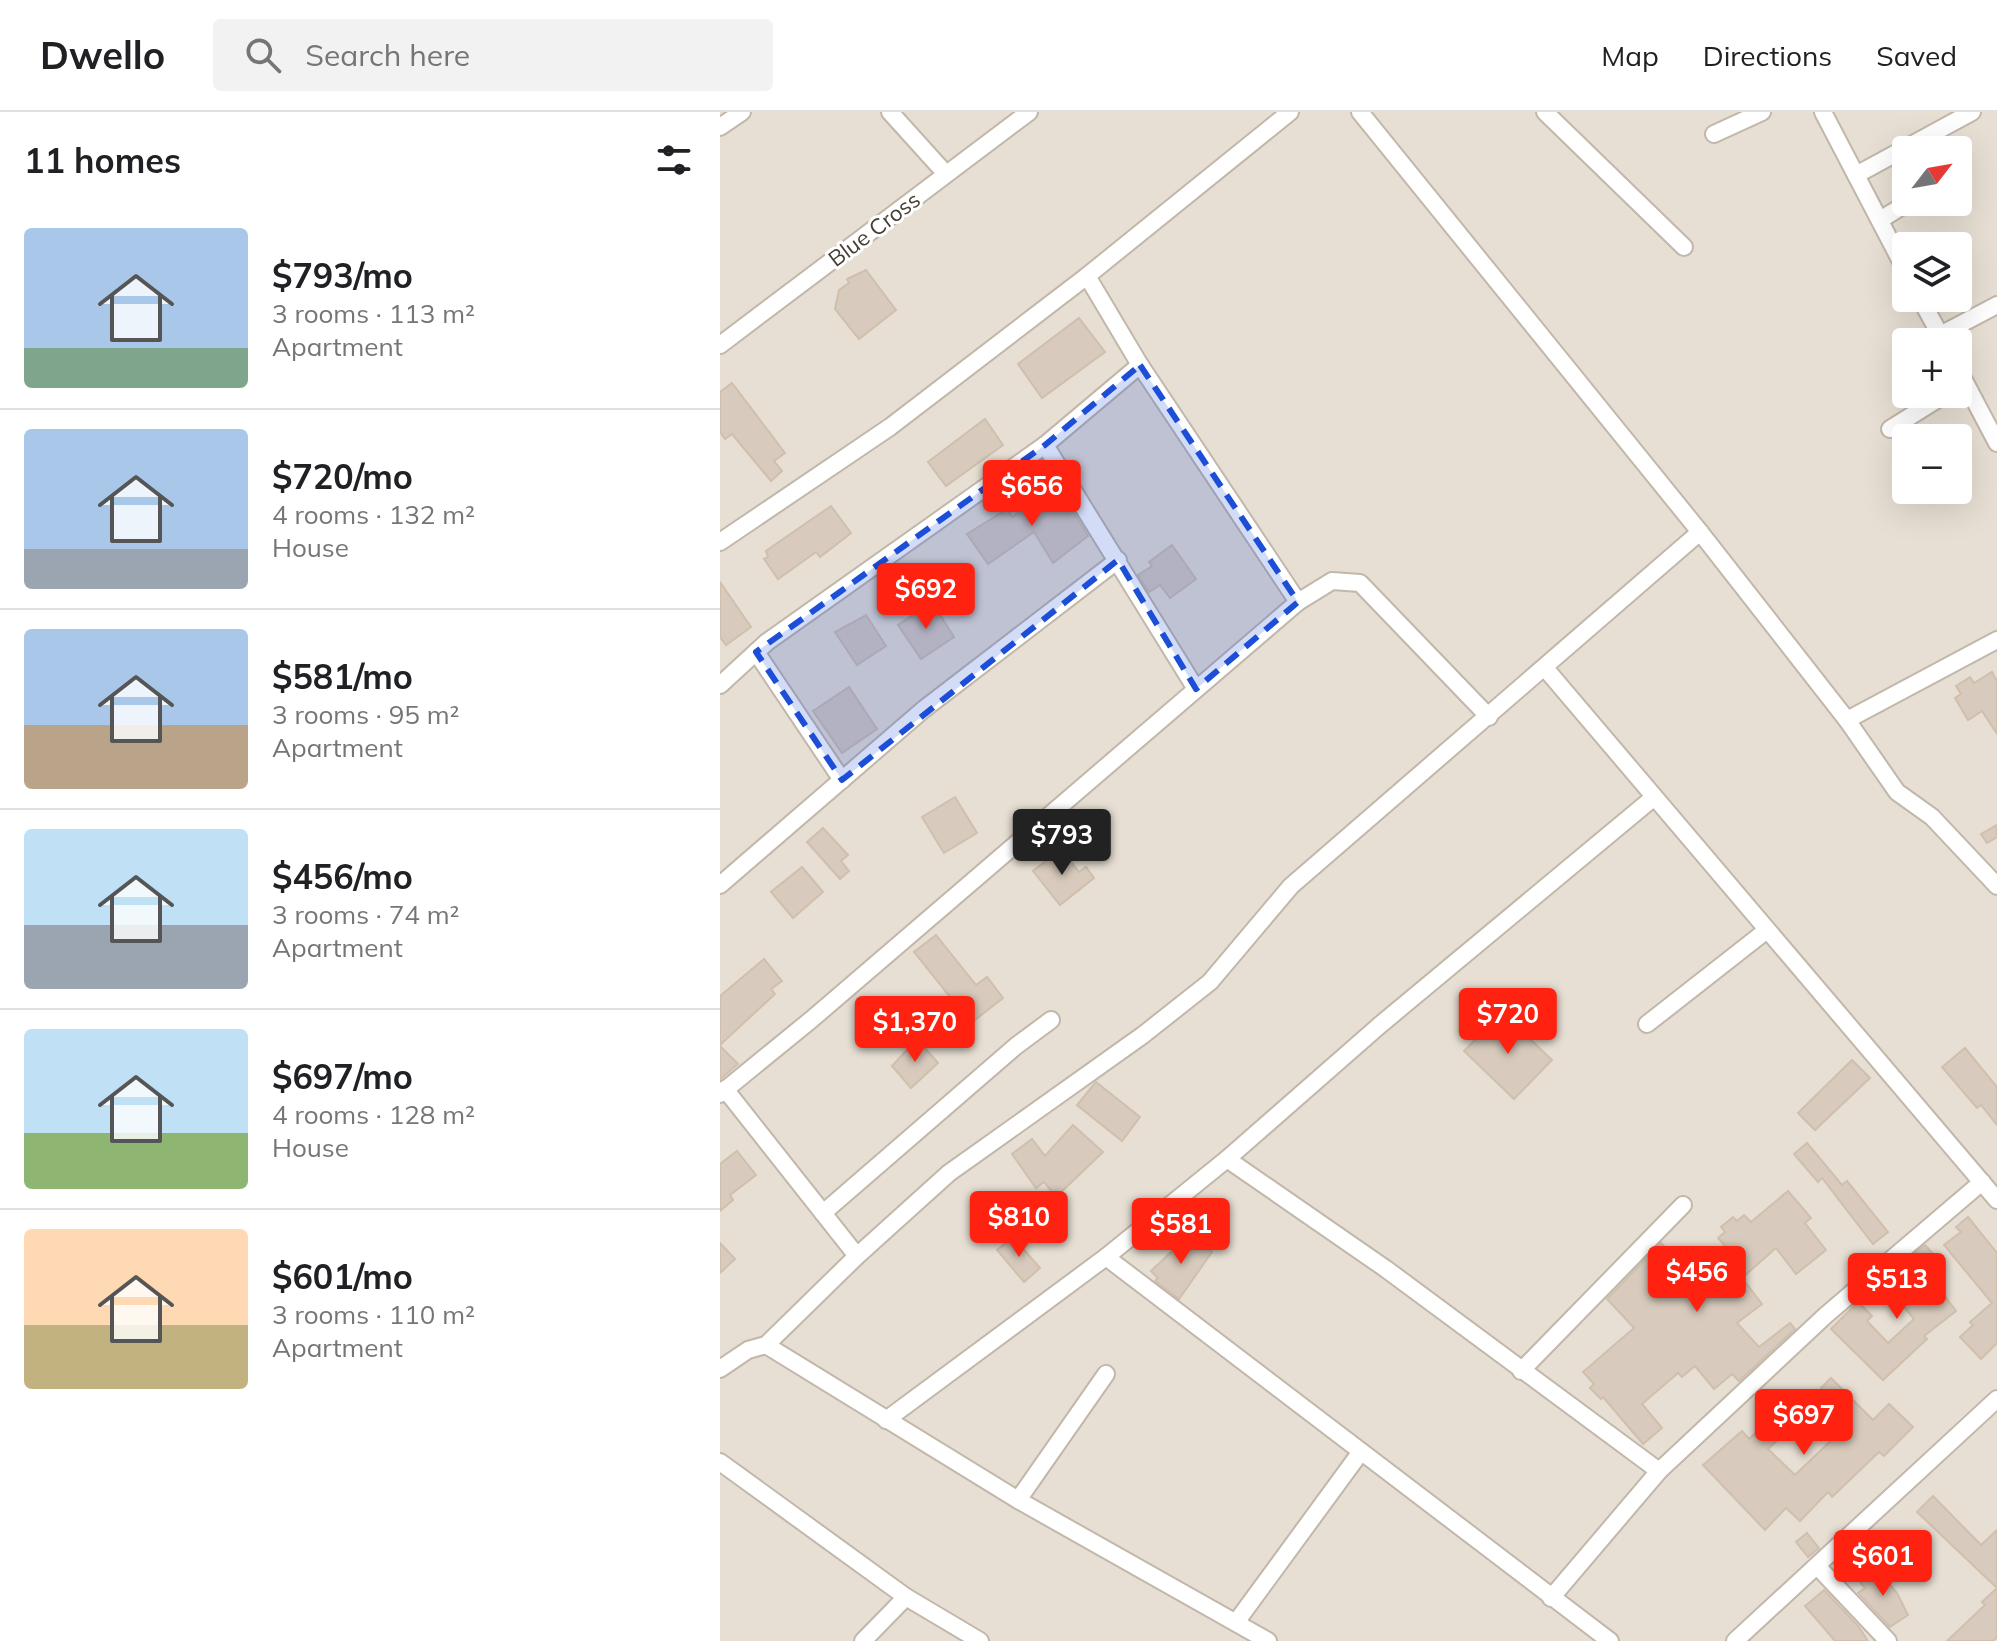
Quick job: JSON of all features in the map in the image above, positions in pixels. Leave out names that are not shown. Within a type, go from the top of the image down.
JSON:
[{"type":"street","points":[[720,127],[742,112]]},
{"type":"street","points":[[890,112],[946,174]]},
{"type":"street","name":"Blue Cross","points":[[720,345],[1029,112]]},
{"type":"street","points":[[720,542],[890,427],[1087,276],[1290,112]]},
{"type":"street","points":[[1360,112],[1700,532],[1847,720],[1897,792],[1932,817],[1997,886]]},
{"type":"street","points":[[1545,112],[1684,247]]},
{"type":"street","points":[[1714,134],[1762,112]]},
{"type":"street","points":[[1823,112],[1892,244]]},
{"type":"street","points":[[1856,175],[1972,112]]},
{"type":"street","points":[[1880,220],[1892,213]]},
{"type":"street","points":[[1087,276],[1140,365],[1298,602]]},
{"type":"street","points":[[1959,328],[1996,307]]},
{"type":"street","points":[[720,685],[756,652],[1045,445],[1140,365]]},
{"type":"street","points":[[1972,400],[1997,443]]},
{"type":"street","points":[[1890,429],[1924,408]]},
{"type":"street","points":[[1045,445],[1196,689]]},
{"type":"street","points":[[720,1369],[748,1350],[766,1345],[857,1256],[949,1173],[1143,1035],[1210,982],[1291,886],[1700,532]]},
{"type":"street","points":[[720,885],[924,709],[1118,560]]},
{"type":"street","points":[[857,1256],[722,1091],[812,1019],[1298,602],[1332,581],[1360,583],[1489,717]]},
{"type":"street","points":[[1847,720],[1997,640]]},
{"type":"street","points":[[756,652],[842,780]]},
{"type":"street","points":[[1545,668],[1997,1200]]},
{"type":"street","points":[[886,1420],[1106,1257],[1227,1159],[1380,1025],[1653,798]]},
{"type":"street","points":[[1647,1024],[1767,930]]},
{"type":"street","points":[[823,1213],[1016,1046],[1051,1020]]},
{"type":"street","points":[[1227,1159],[1386,1269],[1659,1471]]},
{"type":"street","points":[[1551,1598],[1659,1471],[1849,1295],[1982,1182]]},
{"type":"street","points":[[1521,1371],[1683,1205]]},
{"type":"street","points":[[1106,1257],[1610,1641]]},
{"type":"street","points":[[766,1345],[1018,1500],[1268,1641]]},
{"type":"street","points":[[1018,1500],[1106,1374]]},
{"type":"street","points":[[1735,1641],[1997,1399]]},
{"type":"street","points":[[1237,1621],[1360,1453]]},
{"type":"street","points":[[720,1462],[906,1597],[980,1641]]},
{"type":"street","points":[[1817,1566],[1888,1641]]},
{"type":"street","points":[[863,1641],[906,1597]]},
{"type":"highlighted area","points":[[1140,365],[1298,602],[1196,689],[1118,560],[842,780],[756,652],[1045,445]]},
{"type":"shaded area","points":[[720,112],[1997,112],[1997,1641],[720,1641]]},
{"type":"building","points":[[866,270],[896,310],[859,339],[835,309],[839,290],[849,283],[847,279]]},
{"type":"building","points":[[1079,318],[1105,352],[1042,398],[1018,364]]},
{"type":"building","points":[[732,383],[785,453],[774,461],[782,471],[771,481],[732,434],[725,439],[720,432],[720,392]]},
{"type":"building","points":[[985,419],[1003,445],[946,486],[928,462]]},
{"type":"building","points":[[1055,482],[1088,536],[1053,563],[1034,532],[988,564],[967,534],[1007,509],[1012,517],[1047,494],[1046,489]]},
{"type":"building","points":[[831,506],[851,533],[820,557],[816,552],[778,579],[764,559],[768,557],[766,551]]},
{"type":"building","points":[[1172,545],[1196,579],[1170,598],[1160,585],[1149,592],[1138,575],[1152,566],[1149,562]]},
{"type":"building","points":[[720,582],[751,627],[726,645],[720,637]]},
{"type":"building","points":[[932,602],[954,637],[921,659],[898,625]]},
{"type":"building","points":[[866,615],[886,646],[857,665],[835,632]]},
{"type":"building","points":[[1992,672],[1997,681],[1997,734],[1982,711],[1968,720],[1955,698],[1961,694],[1956,686],[1970,677],[1974,683]]},
{"type":"building","points":[[849,687],[877,729],[842,753],[813,711]]},
{"type":"building","points":[[955,797],[977,833],[944,853],[922,817]]},
{"type":"building","points":[[1997,825],[1997,837],[1987,843],[1981,834]]},
{"type":"building","points":[[823,828],[848,855],[841,861],[849,871],[840,879],[807,842]]},
{"type":"building","points":[[1061,849],[1079,872],[1086,867],[1094,878],[1060,905],[1033,871]]},
{"type":"building","points":[[802,867],[823,892],[793,918],[771,892]]},
{"type":"building","points":[[936,935],[976,985],[987,977],[1003,998],[971,1023],[914,952]]},
{"type":"building","points":[[764,959],[782,981],[771,989],[775,994],[720,1045],[720,996]]},
{"type":"building","points":[[1502,1012],[1552,1060],[1514,1099],[1464,1051]]},
{"type":"building","points":[[917,1039],[938,1063],[911,1088],[892,1066]]},
{"type":"building","points":[[720,1046],[738,1064],[720,1079]]},
{"type":"building","points":[[1965,1048],[1997,1087],[1997,1125],[1981,1105],[1977,1108],[1942,1067]]},
{"type":"building","points":[[1852,1060],[1870,1078],[1815,1130],[1798,1113]]},
{"type":"building","points":[[1096,1082],[1140,1117],[1122,1141],[1077,1105]]},
{"type":"building","points":[[1073,1125],[1103,1152],[1056,1197],[1044,1182],[1036,1188],[1012,1154],[1032,1139],[1045,1156]]},
{"type":"building","points":[[1807,1143],[1842,1185],[1847,1181],[1888,1232],[1873,1244],[1822,1178],[1818,1182],[1794,1154]]},
{"type":"building","points":[[737,1151],[756,1175],[730,1195],[733,1200],[720,1211],[720,1164]]},
{"type":"building","points":[[1788,1191],[1811,1218],[1805,1223],[1826,1250],[1796,1274],[1776,1248],[1742,1278],[1762,1304],[1737,1323],[1759,1347],[1790,1323],[1795,1329],[1739,1381],[1732,1374],[1714,1389],[1695,1366],[1682,1377],[1678,1373],[1642,1404],[1662,1428],[1643,1444],[1603,1397],[1601,1399],[1590,1388],[1594,1384],[1583,1372],[1634,1328],[1607,1299],[1661,1243],[1693,1277],[1726,1247],[1718,1238],[1725,1232],[1721,1227],[1733,1217],[1737,1221],[1744,1215],[1751,1222]]},
{"type":"building","points":[[1968,1217],[1997,1253],[1997,1343],[1981,1359],[1960,1337],[1973,1325],[1970,1322],[1992,1303],[1944,1245],[1961,1232],[1956,1227]]},
{"type":"building","points":[[1189,1235],[1212,1252],[1179,1299],[1155,1281],[1158,1278],[1151,1271]]},
{"type":"building","points":[[1013,1237],[1040,1268],[1024,1282],[997,1250]]},
{"type":"building","points":[[720,1243],[735,1259],[720,1273]]},
{"type":"building","points":[[1925,1245],[1933,1254],[1923,1262],[1915,1253]]},
{"type":"building","points":[[1916,1258],[1956,1311],[1924,1336],[1927,1339],[1883,1380],[1831,1329],[1858,1302],[1872,1316],[1867,1321],[1888,1343],[1914,1319],[1888,1288],[1896,1281],[1893,1277]]},
{"type":"building","points":[[1831,1378],[1873,1420],[1889,1404],[1913,1427],[1884,1456],[1879,1452],[1832,1497],[1828,1492],[1800,1521],[1786,1508],[1765,1530],[1703,1465],[1742,1431],[1749,1439],[1782,1408],[1778,1404],[1788,1394],[1808,1411],[1768,1449],[1795,1475],[1843,1429],[1818,1404],[1828,1395],[1821,1388]]},
{"type":"building","points":[[1933,1496],[1981,1545],[1997,1530],[1997,1588],[1917,1512]]},
{"type":"building","points":[[1807,1533],[1819,1548],[1808,1557],[1796,1542]]},
{"type":"building","points":[[1876,1568],[1897,1593],[1908,1615],[1890,1627],[1858,1593],[1865,1588],[1860,1582]]},
{"type":"building","points":[[1997,1588],[1997,1637],[1993,1641],[1947,1641],[1985,1605],[1982,1602]]},
{"type":"building","points":[[1824,1590],[1868,1641],[1835,1641],[1805,1606]]}]
